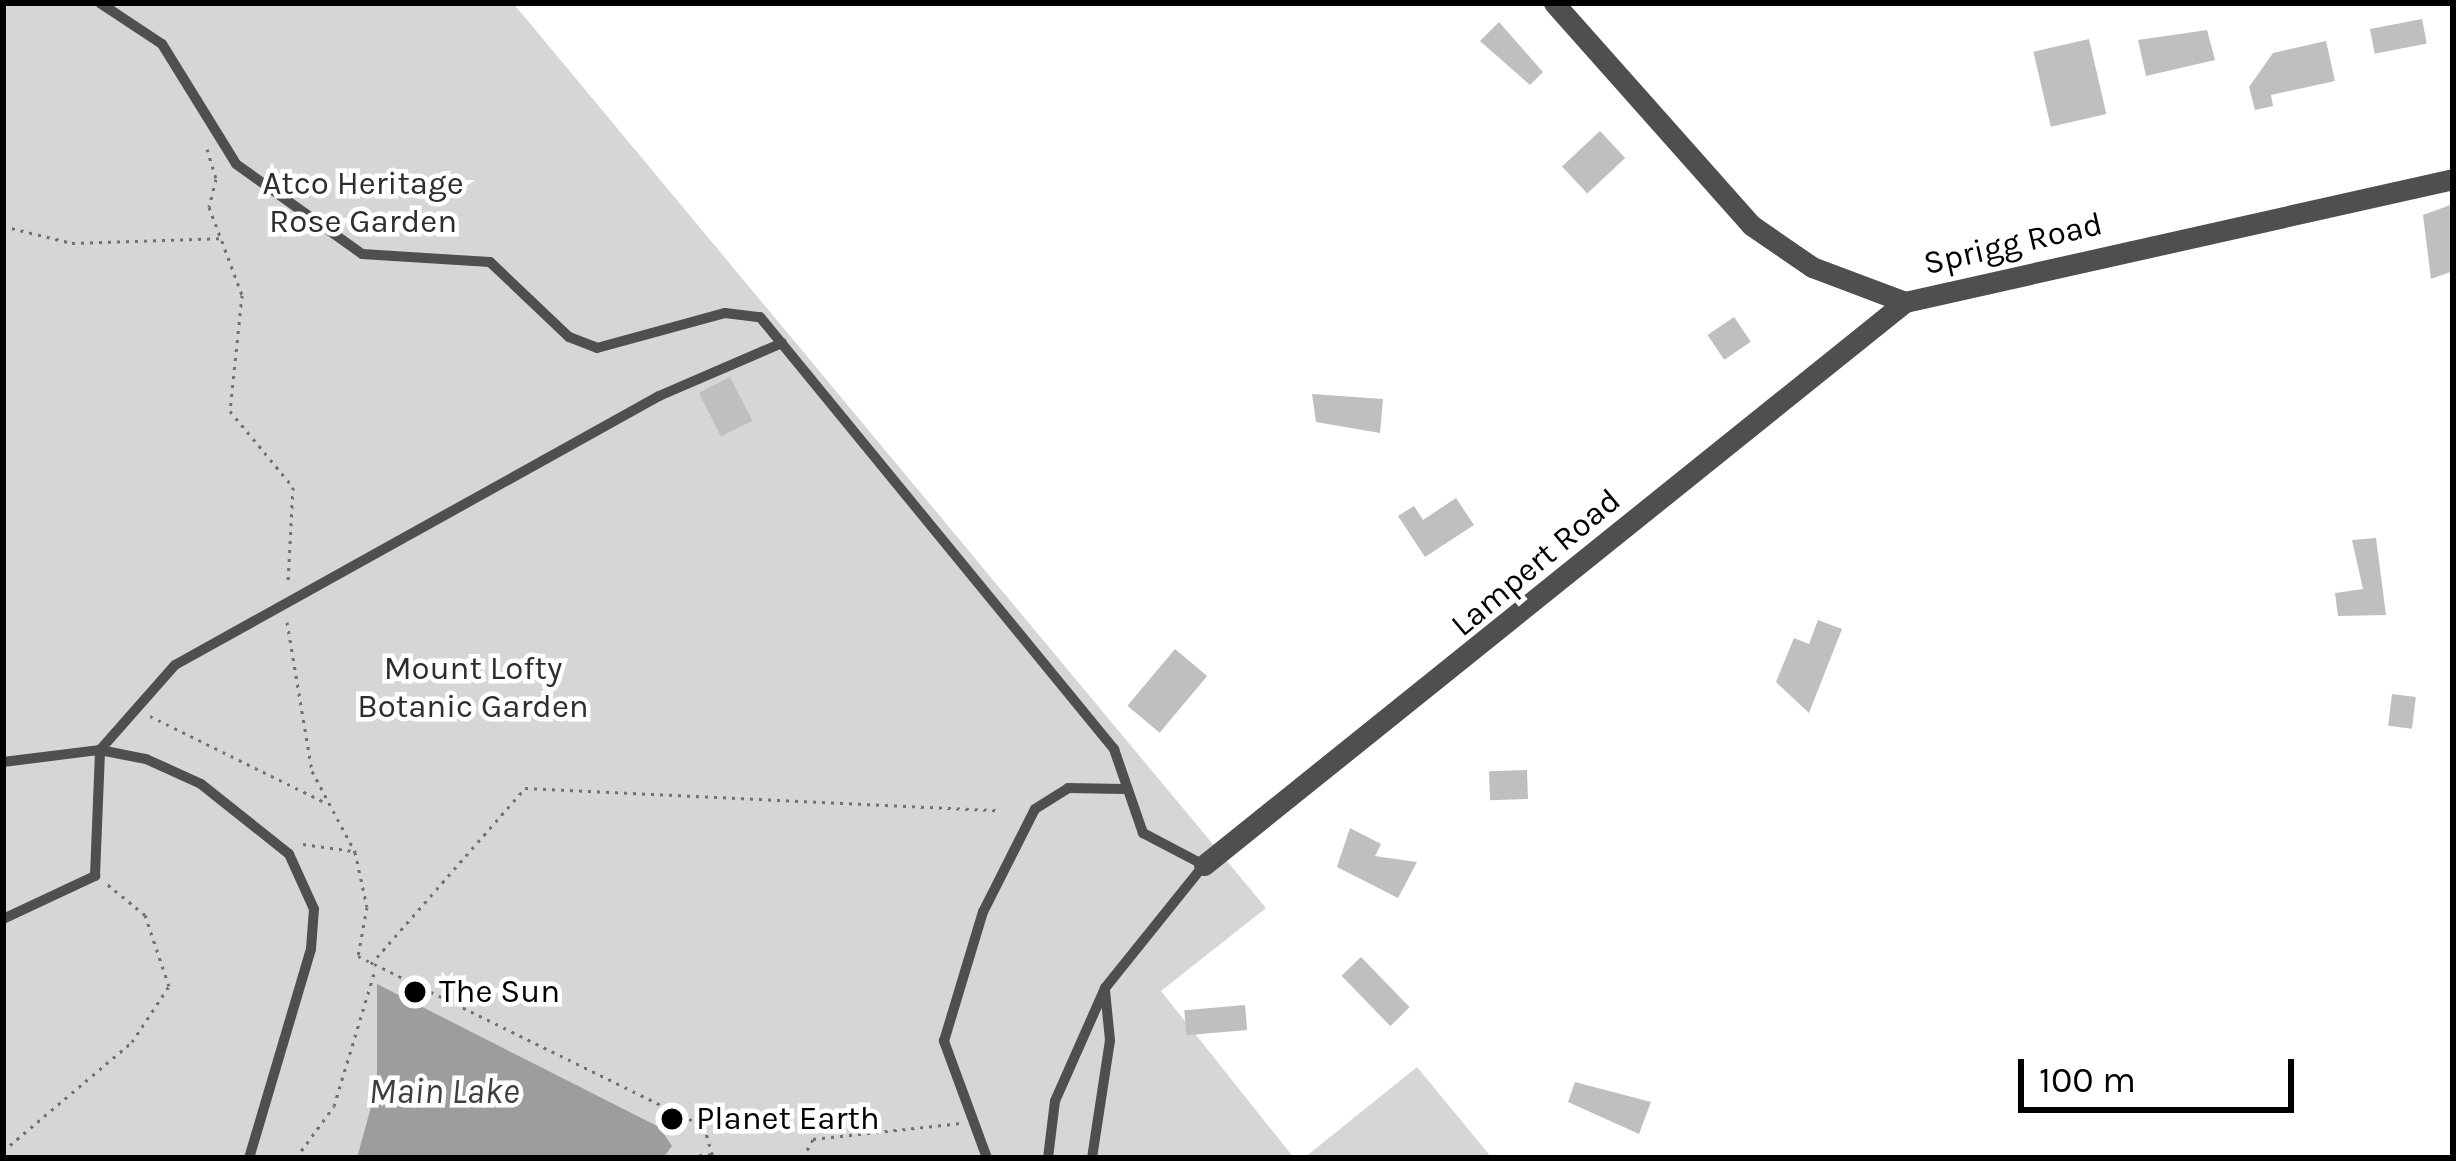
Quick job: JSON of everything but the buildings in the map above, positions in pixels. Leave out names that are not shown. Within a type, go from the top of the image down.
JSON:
[{"type":"street","name":"Sprigg Road","points":[[1554,3],[1750,225],[1812,267],[1905,302],[2453,178]]},
{"type":"street","name":"Lampert Road","points":[[1204,866],[1905,302]]},
{"type":"lane","points":[[100,3],[162,44],[214,134],[265,190],[362,254],[490,262],[583,345],[629,346],[742,311],[782,343],[1114,748],[1123,789],[1150,841],[1204,866],[1105,988],[1054,1101],[1048,1158]]},
{"type":"lane","points":[[3,919],[95,876],[100,750],[175,664],[659,396],[782,343]]},
{"type":"lane","points":[[3,762],[100,750],[201,784],[290,854],[314,909],[286,1059],[249,1158]]},
{"type":"lane","points":[[987,1158],[968,1121],[944,1024],[1001,864],[1050,796],[1088,783],[1123,789]]},
{"type":"lane","points":[[1092,1158],[1110,1040],[1105,988]]},
{"type":"path","points":[[3,226],[72,243],[219,238],[209,207],[214,134]]},
{"type":"path","points":[[132,708],[329,804]]},
{"type":"path","points":[[296,1158],[334,1106],[373,967],[525,788],[997,810]]},
{"type":"path","points":[[265,832],[355,851]]},
{"type":"path","points":[[3,1151],[132,1042],[169,986],[145,915],[95,876]]},
{"type":"path","points":[[358,956],[704,1126],[714,1156],[672,1158]]},
{"type":"path","points":[[803,1158],[813,1139],[968,1121]]},
{"type":"green space","name":"Mount Lofty Botanic Garden","points":[[3,3],[513,3],[1266,908],[1161,991],[1294,1158],[3,1158]]},
{"type":"green space","points":[[1417,1067],[1492,1158],[1304,1158]]},
{"type":"water","name":"Main Lake","points":[[377,984],[659,1127],[672,1146],[663,1158],[357,1158],[377,1085]]},
{"type":"place","name":"The Sun","points":[[415,992]]},
{"type":"place","name":"Planet Earth","points":[[672,1119]]},
{"type":"park label","name":"Atco Heritage Rose Garden","points":[[363,203]]}]
